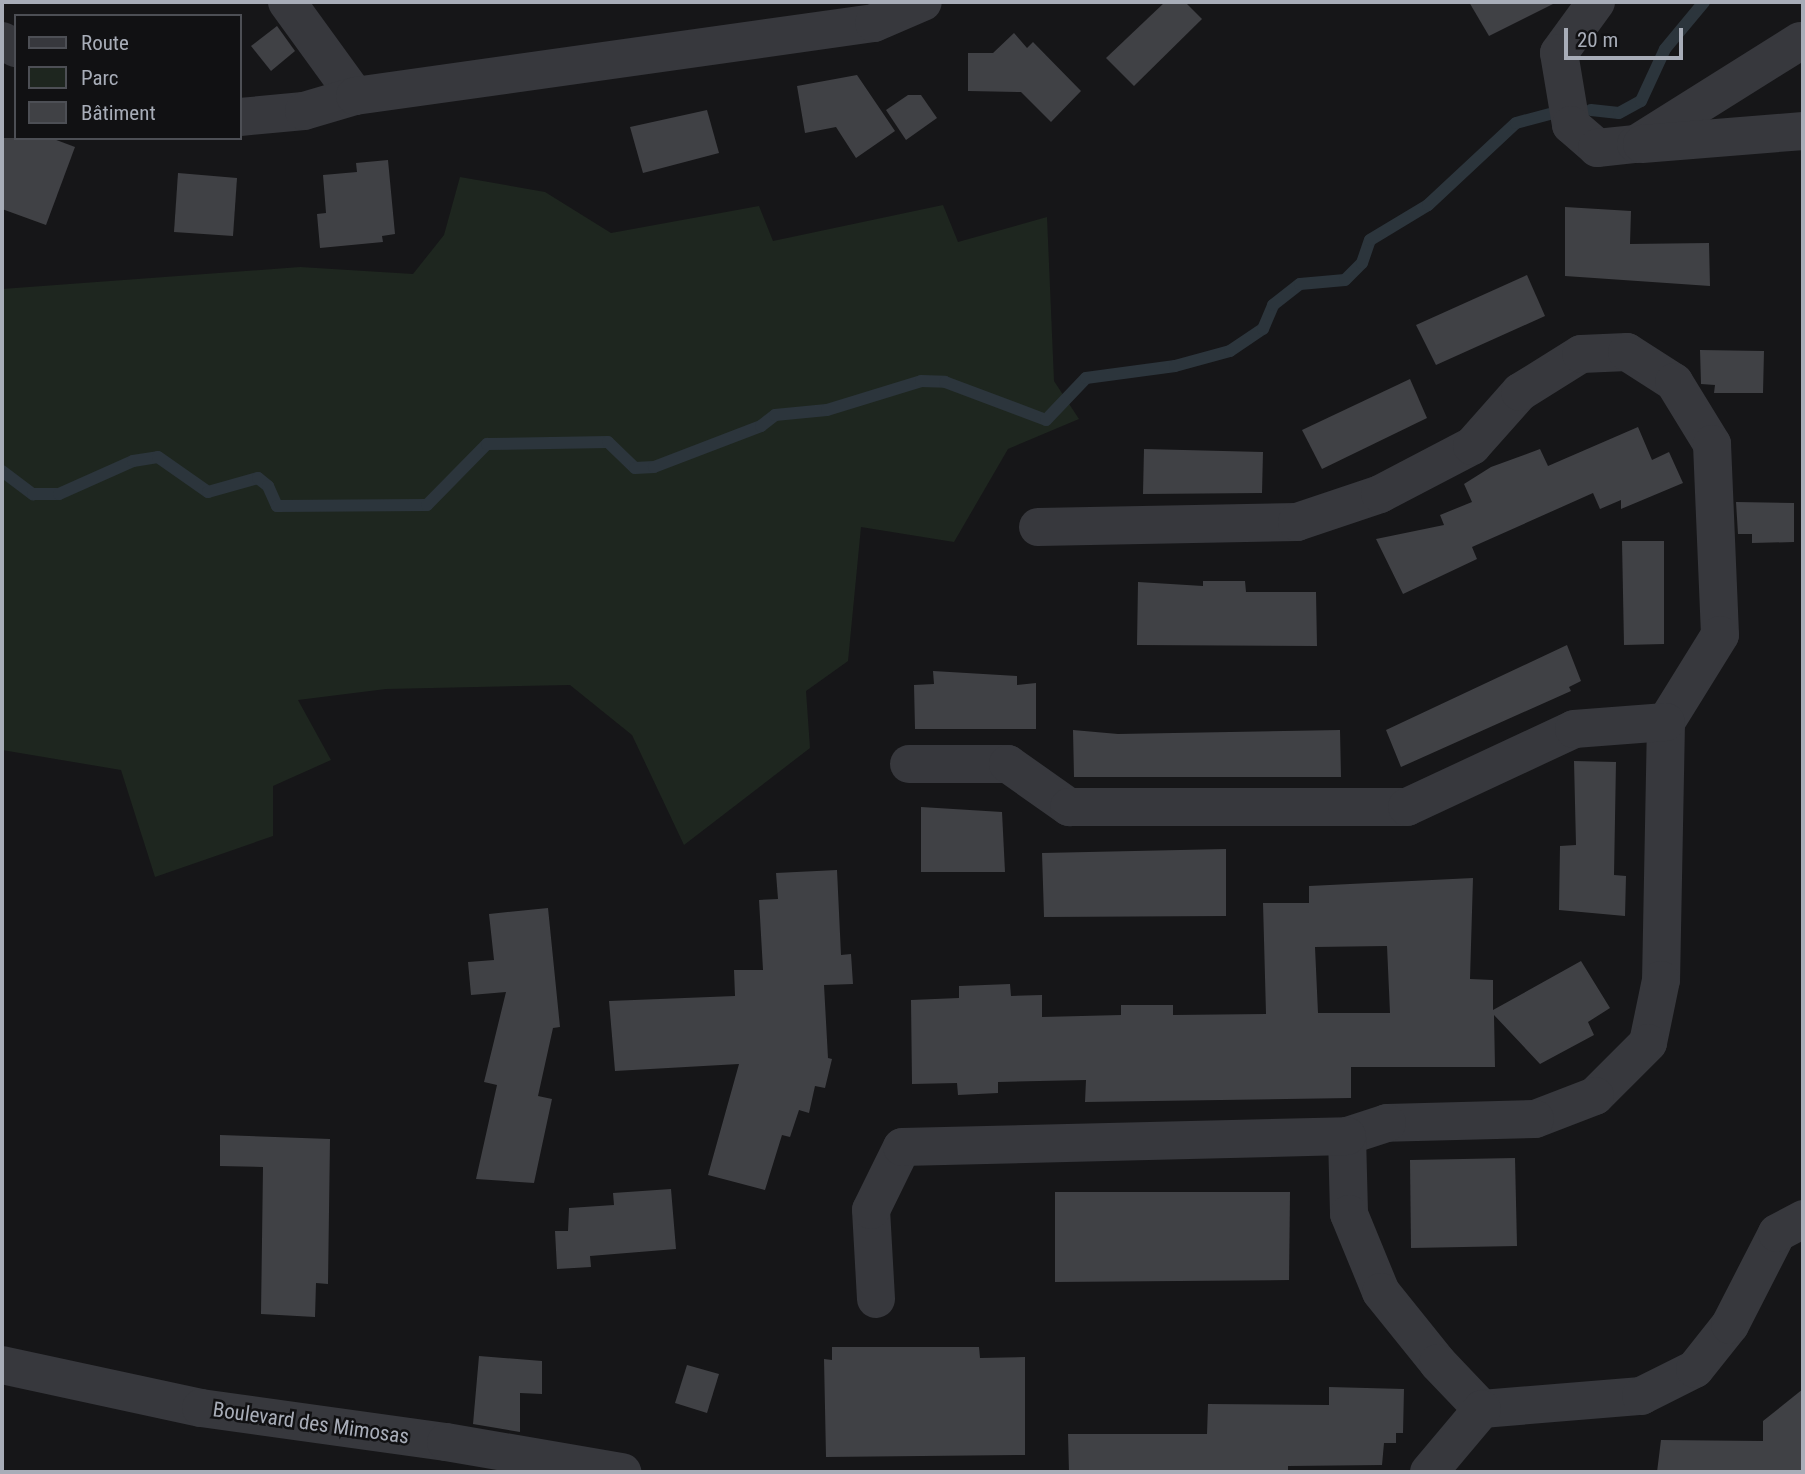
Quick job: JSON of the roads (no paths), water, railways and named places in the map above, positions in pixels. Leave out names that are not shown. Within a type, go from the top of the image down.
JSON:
[{"type":"street","points":[[287,2],[355,96]]},
{"type":"street","points":[[242,117],[304,111],[355,96],[874,23],[923,2]]},
{"type":"street","points":[[1596,2],[1559,54],[1571,125],[1597,148],[1803,131]]},
{"type":"street","points":[[1636,145],[1800,41]]},
{"type":"street","points":[[876,1299],[871,1210],[902,1147],[1347,1136],[1387,1123],[1535,1119],[1595,1096],[1648,1043],[1661,981],[1666,722],[1720,635],[1712,444],[1674,382],[1627,352],[1581,354],[1520,392],[1472,446],[1380,495],[1297,522],[1038,527]]},
{"type":"street","points":[[909,764],[1008,764],[1069,807],[1407,807],[1574,729],[1666,722]]},
{"type":"street","points":[[1347,1136],[1349,1214],[1381,1292],[1438,1363],[1482,1409]]},
{"type":"street","points":[[1429,1472],[1482,1409],[1641,1396],[1695,1368],[1730,1325],[1777,1233],[1803,1219]]},
{"type":"street","name":"Boulevard des Mimosas","points":[[2,1365],[201,1408],[446,1442],[622,1472]]},
{"type":"waterway","points":[[1591,110],[1619,113],[1641,101],[1665,49],[1704,2]]},
{"type":"waterway","points":[[2,471],[33,494],[59,494],[133,461],[158,457],[208,492],[258,478],[268,486],[277,506],[427,505],[487,444],[608,442],[635,468],[654,467],[761,426],[775,415],[827,410],[921,381],[945,382],[1046,420],[1086,378],[1175,366],[1230,351],[1263,329],[1273,305],[1300,284],[1345,280],[1362,263],[1370,240],[1428,205],[1516,123],[1550,114]]}]
